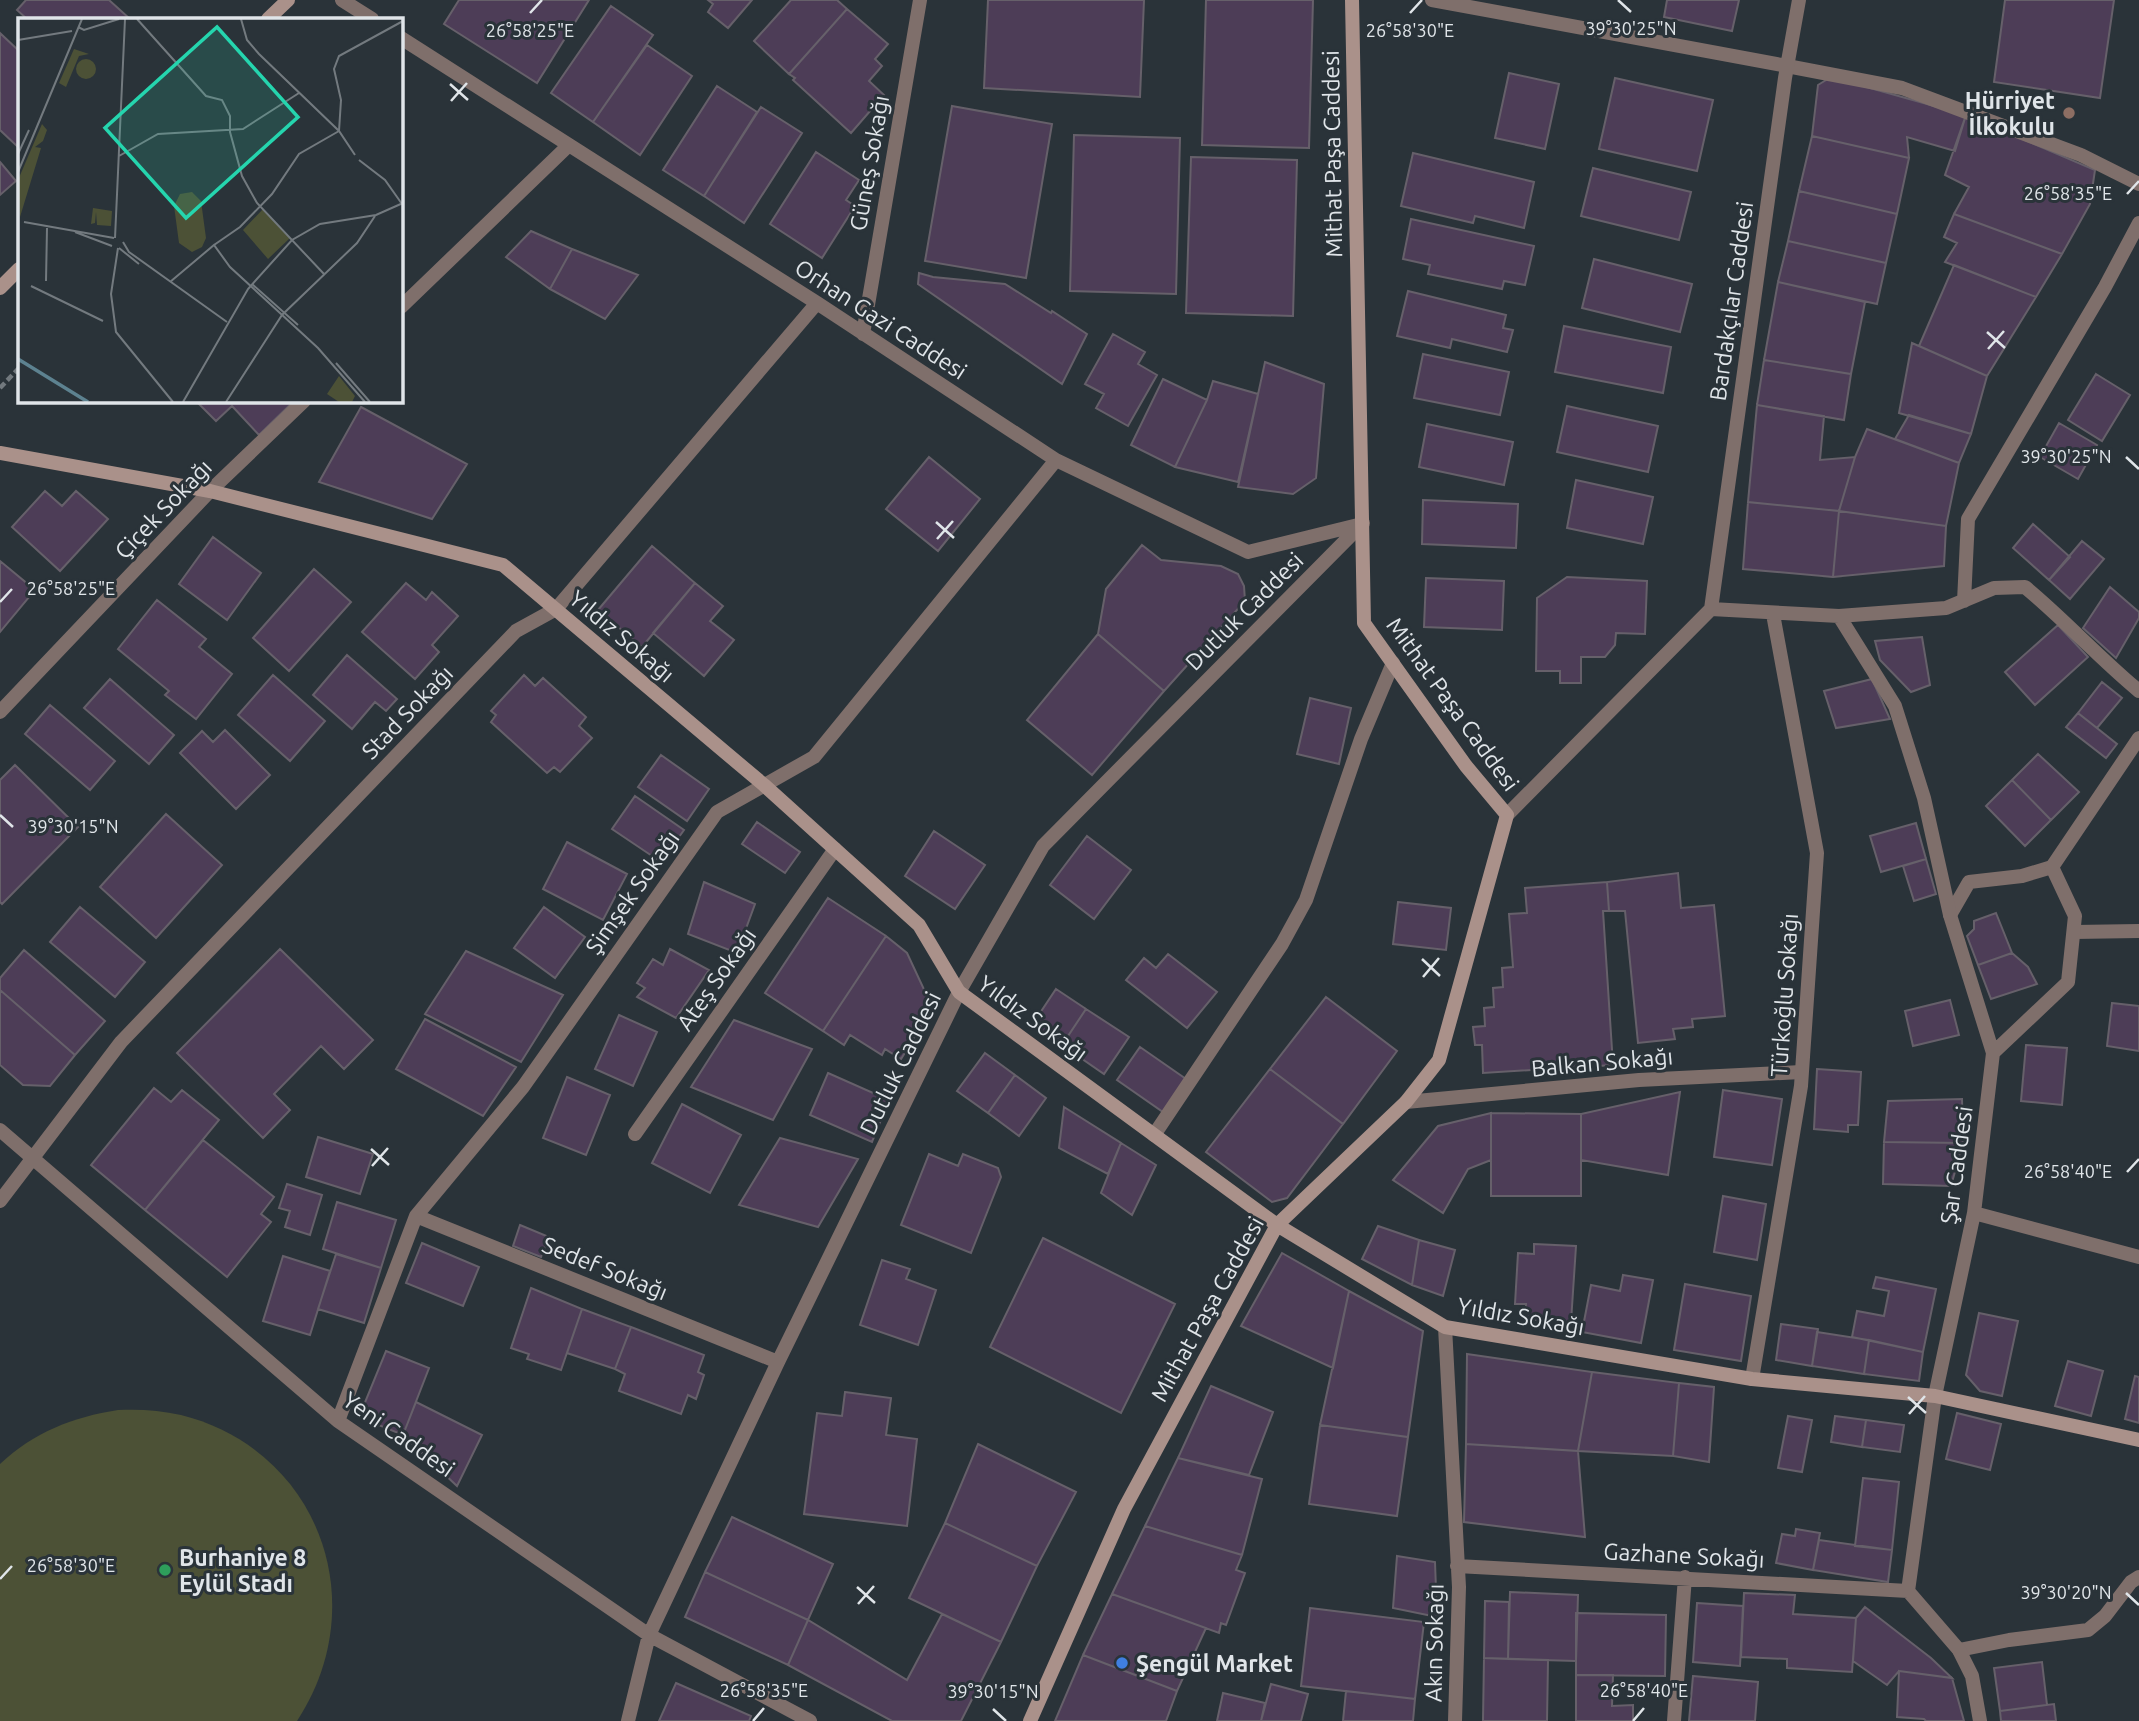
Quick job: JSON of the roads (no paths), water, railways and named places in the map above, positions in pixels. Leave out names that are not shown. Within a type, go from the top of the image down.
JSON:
[{"type":"street","points":[[269,18],[288,0]]},
{"type":"street","points":[[342,0],[370,18]]},
{"type":"street","name":"Mithat Paşa Caddesi","points":[[1030,1721],[1124,1509],[1277,1225],[1406,1102],[1439,1060],[1507,815],[1466,766],[1364,623],[1352,0]]},
{"type":"street","points":[[1432,0],[1902,88],[2081,155],[2139,184]]},
{"type":"street","name":"Bardakçılar Caddesi","points":[[1710,609],[1787,66],[1799,0]]},
{"type":"street","name":"Güneş Sokağı","points":[[863,334],[918,2]]},
{"type":"street","name":"Orhan Gazi Caddesi","points":[[402,39],[817,303],[1056,460],[1248,552],[1363,523]]},
{"type":"street","points":[[402,306],[568,146]]},
{"type":"street","points":[[1964,601],[1968,519],[2105,287],[2139,223]]},
{"type":"street","points":[[0,288],[18,270]]},
{"type":"street","name":"Stad Sokağı","points":[[0,1201],[131,1032],[516,631],[556,609],[817,303]]},
{"type":"street","name":"Çiçek Sokağı","points":[[0,712],[210,491],[303,402]]},
{"type":"street","name":"Yıldız Sokağı","points":[[0,453],[210,491],[503,565],[764,785],[919,925],[959,992],[1277,1225],[1444,1327],[1752,1379],[1935,1396],[2139,1440]]},
{"type":"street","name":"Şimşek Sokağı","points":[[338,1421],[416,1216],[523,1087],[717,812],[814,757],[1056,460]]},
{"type":"street","name":"Dutluk Caddesi","points":[[628,1721],[649,1635],[778,1362],[959,992],[1043,846],[1363,523]]},
{"type":"street","points":[[1507,815],[1710,609],[1839,616],[1946,608],[1994,588],[2025,587],[2062,618],[2108,666],[2139,691]]},
{"type":"street","name":"Türkoğlu Sokağı","points":[[1752,1379],[1801,1072],[1817,853],[1773,614]]},
{"type":"street","name":"Şar Caddesi","points":[[1839,616],[1895,706],[1924,799],[1950,915],[1993,1053],[1974,1213],[1935,1396],[1908,1591]]},
{"type":"street","points":[[1154,1135],[1282,944],[1306,900],[1361,739],[1393,663]]},
{"type":"street","points":[[1950,915],[1969,881],[2022,876],[2052,866],[2139,738]]},
{"type":"street","name":"Ateş Sokağı","points":[[635,1134],[835,849]]},
{"type":"street","points":[[1993,1053],[2068,982],[2075,916],[2052,866]]},
{"type":"street","points":[[2074,932],[2139,932]]},
{"type":"street","name":"Balkan Sokağı","points":[[1406,1102],[1639,1080],[1801,1072]]},
{"type":"street","name":"Yeni Caddesi","points":[[0,1130],[338,1421],[649,1635],[810,1721]]},
{"type":"street","points":[[1974,1213],[2139,1257]]},
{"type":"street","name":"Sedef Sokağı","points":[[416,1216],[778,1362]]},
{"type":"street","name":"Akın Sokağı","points":[[1444,1327],[1459,1587],[1455,1721]]},
{"type":"street","name":"Gazhane Sokağı","points":[[1457,1566],[1908,1591]]},
{"type":"street","points":[[1674,1721],[1685,1577]]},
{"type":"street","points":[[1959,1650],[2009,1640],[2088,1630],[2105,1616],[2131,1582],[2139,1577]]},
{"type":"street","points":[[1908,1591],[1959,1650],[1972,1675],[1980,1721]]},
{"type":"place","name":"Hürriyet İlkokulu","points":[[2069,113]]},
{"type":"place","name":"Burhaniye 8 Eylül Stadı","points":[[165,1570]]},
{"type":"place","name":"Şengül Market","points":[[1122,1663]]}]
